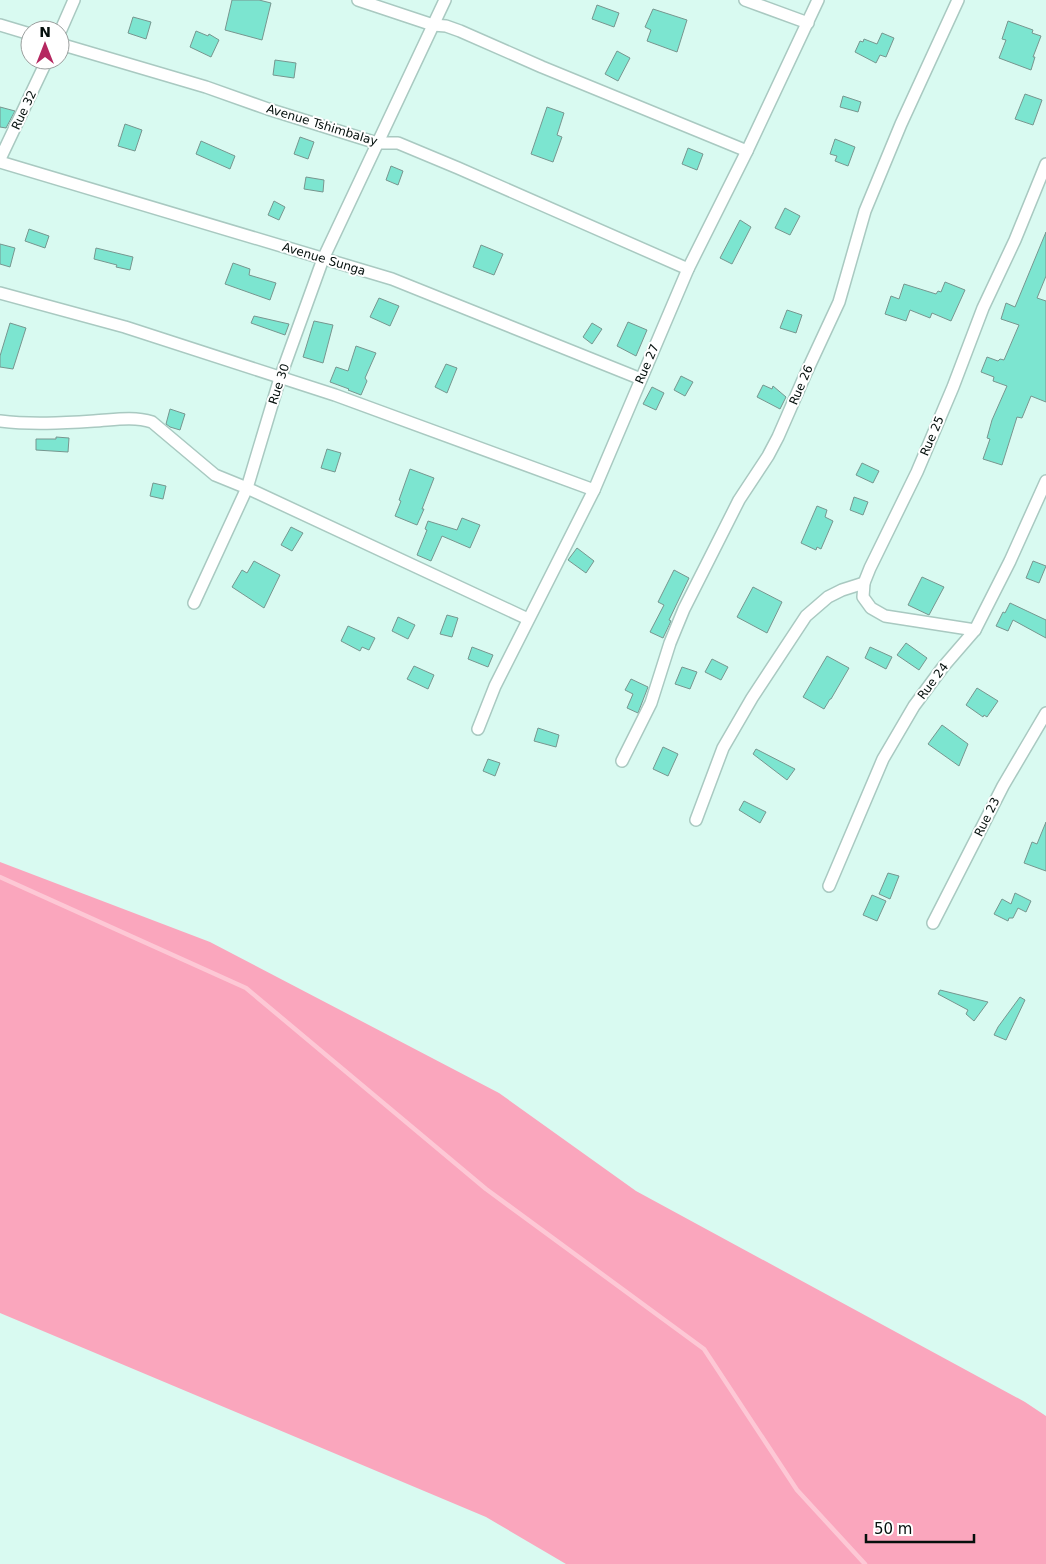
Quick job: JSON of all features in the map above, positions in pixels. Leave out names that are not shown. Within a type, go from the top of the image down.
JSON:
[{"type":"street","points":[[65,20],[74,0]]},
{"type":"street","points":[[358,0],[433,25],[446,26],[460,31],[542,67],[747,151]]},
{"type":"street","name":"Rue 30","points":[[194,603],[247,488],[280,378],[322,259],[445,0]]},
{"type":"street","points":[[745,0],[808,23]]},
{"type":"street","name":"Rue 27","points":[[478,729],[495,686],[594,490],[688,269],[747,151],[818,0]]},
{"type":"street","name":"Rue 26","points":[[622,761],[651,703],[670,643],[684,609],[739,500],[778,437],[838,302],[865,211],[901,124],[958,0]]},
{"type":"street","points":[[0,25],[20,31]]},
{"type":"street","name":"Avenue Tshimbalay","points":[[70,47],[206,87],[268,109],[378,143],[398,143],[688,269]]},
{"type":"street","name":"Rue 32","points":[[0,161],[42,70]]},
{"type":"street","name":"Avenue Sunga","points":[[0,161],[392,279],[640,379]]},
{"type":"street","name":"Rue 25","points":[[864,583],[917,472],[953,388],[983,308],[1015,240],[1046,164]]},
{"type":"street","points":[[0,293],[125,327],[335,395],[594,490]]},
{"type":"street","points":[[0,421],[14,423],[80,422],[139,418],[152,422],[215,474],[528,619]]},
{"type":"street","name":"Rue 24","points":[[829,886],[883,759],[914,706],[943,667],[975,630],[1010,561],[1046,481]]},
{"type":"street","points":[[696,820],[723,748],[752,698],[806,616],[828,596],[864,583],[864,598],[871,608],[885,616],[975,630]]},
{"type":"street","name":"Rue 23","points":[[933,923],[1003,786],[1046,713]]},
{"type":"shaded area","points":[[0,862],[210,942],[499,1093],[636,1191],[1025,1402],[1046,1416],[1046,1564],[566,1564],[486,1517],[0,1313]]},
{"type":"building","points":[[232,0],[259,0],[271,3],[262,40],[225,30]]},
{"type":"building","points":[[597,5],[619,13],[614,27],[592,19]]},
{"type":"building","points":[[653,9],[687,20],[677,52],[647,41],[651,30],[645,27]]},
{"type":"building","points":[[133,17],[151,22],[146,39],[128,33]]},
{"type":"building","points":[[1008,21],[1033,30],[1032,33],[1041,36],[1033,57],[1035,57],[1031,70],[999,58],[1006,40],[1002,39]]},
{"type":"building","points":[[196,31],[208,36],[209,34],[219,40],[211,57],[190,47]]},
{"type":"building","points":[[882,33],[894,38],[886,57],[880,55],[876,63],[855,52],[860,41],[863,42],[864,39],[877,44]]},
{"type":"building","points":[[617,51],[630,58],[618,81],[605,74]]},
{"type":"building","points":[[275,60],[296,63],[294,78],[273,75]]},
{"type":"building","points":[[1025,94],[1042,100],[1033,125],[1015,119]]},
{"type":"building","points":[[843,96],[861,102],[858,112],[840,107]]},
{"type":"building","points":[[0,107],[15,111],[6,128],[0,127]]},
{"type":"building","points":[[547,107],[564,113],[557,135],[562,137],[553,162],[531,154]]},
{"type":"building","points":[[125,124],[142,130],[135,151],[118,146]]},
{"type":"building","points":[[300,137],[314,142],[308,159],[294,154]]},
{"type":"building","points":[[835,139],[855,147],[848,166],[835,161],[837,156],[830,154]]},
{"type":"building","points":[[201,141],[235,156],[230,169],[196,154]]},
{"type":"building","points":[[688,148],[703,154],[697,170],[682,164]]},
{"type":"building","points":[[391,166],[403,171],[398,185],[386,180]]},
{"type":"building","points":[[306,177],[324,180],[323,192],[304,189]]},
{"type":"building","points":[[274,201],[285,207],[279,220],[268,215]]},
{"type":"building","points":[[785,208],[800,216],[790,235],[775,228]]},
{"type":"building","points":[[740,220],[751,227],[732,264],[720,258]]},
{"type":"building","points":[[29,229],[49,236],[45,248],[25,241]]},
{"type":"building","points":[[1046,232],[1046,276],[1037,298],[1046,301],[1046,402],[1031,396],[1022,418],[1017,417],[1002,465],[983,459],[990,439],[987,438],[992,420],[1007,386],[993,381],[994,377],[981,372],[987,357],[998,361],[1000,359],[1004,360],[1019,325],[1001,319],[1006,303],[1015,307]]},
{"type":"building","points":[[0,244],[15,248],[10,267],[0,264]]},
{"type":"building","points":[[481,245],[503,254],[494,275],[473,267]]},
{"type":"building","points":[[96,248],[133,257],[130,270],[94,259]]},
{"type":"building","points":[[233,263],[250,269],[249,275],[276,283],[270,300],[225,284]]},
{"type":"building","points":[[945,282],[965,290],[951,321],[932,313],[930,318],[910,310],[906,321],[885,314],[891,296],[899,299],[904,284],[936,294],[938,291],[941,292]]},
{"type":"building","points":[[379,298],[399,306],[390,326],[370,317]]},
{"type":"building","points":[[787,310],[802,315],[796,333],[780,328]]},
{"type":"building","points":[[254,316],[289,324],[285,335],[251,323]]},
{"type":"building","points":[[314,321],[333,325],[323,363],[303,357]]},
{"type":"building","points":[[628,322],[647,330],[636,356],[617,346]]},
{"type":"building","points":[[10,323],[26,328],[13,369],[0,367],[0,356]]},
{"type":"building","points":[[592,323],[602,329],[592,344],[583,337]]},
{"type":"building","points":[[356,346],[376,353],[365,378],[367,381],[361,395],[330,382],[336,367],[348,371]]},
{"type":"building","points":[[446,364],[457,368],[447,393],[435,387]]},
{"type":"building","points":[[681,376],[693,382],[685,396],[674,390]]},
{"type":"building","points":[[763,385],[772,389],[773,386],[786,397],[780,409],[757,397]]},
{"type":"building","points":[[652,387],[664,393],[656,410],[643,404]]},
{"type":"building","points":[[170,409],[185,414],[180,430],[166,424]]},
{"type":"building","points":[[56,437],[69,438],[68,452],[36,450],[36,439],[56,439]]},
{"type":"building","points":[[327,449],[341,453],[335,472],[321,468]]},
{"type":"building","points":[[862,463],[879,471],[873,483],[856,475]]},
{"type":"building","points":[[410,469],[434,478],[417,525],[395,516]]},
{"type":"building","points":[[153,483],[166,486],[163,499],[150,496]]},
{"type":"building","points":[[854,497],[868,502],[863,515],[850,510]]},
{"type":"building","points":[[817,506],[827,510],[825,517],[833,521],[821,549],[817,547],[816,550],[801,543]]},
{"type":"building","points":[[462,518],[480,525],[470,548],[442,536],[431,561],[417,555],[427,530],[425,529],[428,521],[457,530]]},
{"type":"building","points":[[291,527],[303,533],[292,551],[281,545]]},
{"type":"building","points":[[577,548],[594,561],[586,573],[568,560]]},
{"type":"building","points":[[254,561],[280,575],[264,608],[232,587],[242,570],[247,573]]},
{"type":"building","points":[[1033,561],[1046,566],[1039,583],[1026,578]]},
{"type":"building","points":[[674,570],[689,578],[669,620],[671,621],[663,638],[650,632],[664,605],[658,602]]},
{"type":"building","points":[[922,577],[944,587],[929,615],[908,605]]},
{"type":"building","points":[[753,587],[782,602],[767,633],[737,617]]},
{"type":"building","points":[[1010,603],[1046,620],[1046,638],[1013,620],[1008,631],[996,626]]},
{"type":"building","points":[[447,615],[458,618],[452,637],[440,634]]},
{"type":"building","points":[[398,617],[415,625],[408,639],[392,631]]},
{"type":"building","points":[[348,626],[375,638],[369,650],[362,647],[360,651],[341,641]]},
{"type":"building","points":[[906,643],[927,658],[919,670],[897,655]]},
{"type":"building","points":[[472,647],[493,655],[488,667],[468,659]]},
{"type":"building","points":[[870,647],[892,657],[886,669],[865,658]]},
{"type":"building","points":[[827,656],[849,668],[824,709],[803,697]]},
{"type":"building","points":[[712,659],[728,667],[721,680],[705,672]]},
{"type":"building","points":[[414,666],[434,675],[428,689],[407,679]]},
{"type":"building","points":[[682,667],[697,672],[690,689],[675,684]]},
{"type":"building","points":[[631,679],[648,687],[638,713],[627,708],[633,694],[625,690]]},
{"type":"building","points":[[977,688],[998,701],[987,717],[984,715],[983,717],[966,705]]},
{"type":"building","points":[[942,725],[968,744],[959,766],[928,744]]},
{"type":"building","points":[[538,728],[559,735],[556,747],[534,741]]},
{"type":"building","points":[[663,747],[678,754],[668,776],[653,769]]},
{"type":"building","points":[[756,749],[795,769],[787,780],[753,754]]},
{"type":"building","points":[[488,759],[500,763],[495,776],[483,771]]},
{"type":"building","points":[[744,801],[766,812],[760,823],[739,810]]},
{"type":"building","points":[[1046,822],[1046,871],[1024,863],[1032,842],[1037,844]]},
{"type":"building","points":[[888,873],[899,876],[890,899],[879,894]]},
{"type":"building","points":[[1015,893],[1031,901],[1026,912],[1018,908],[1013,918],[1009,918],[1008,921],[994,914],[1002,899],[1011,904]]},
{"type":"building","points":[[872,895],[886,901],[877,921],[863,915]]},
{"type":"building","points":[[940,990],[988,1002],[974,1021],[966,1014],[968,1010],[938,994]]},
{"type":"building","points":[[1020,997],[1025,1000],[1006,1040],[994,1035],[998,1027]]},
{"type":"waterway","points":[[0,877],[246,988],[486,1189],[704,1349],[797,1490],[865,1564]]}]
